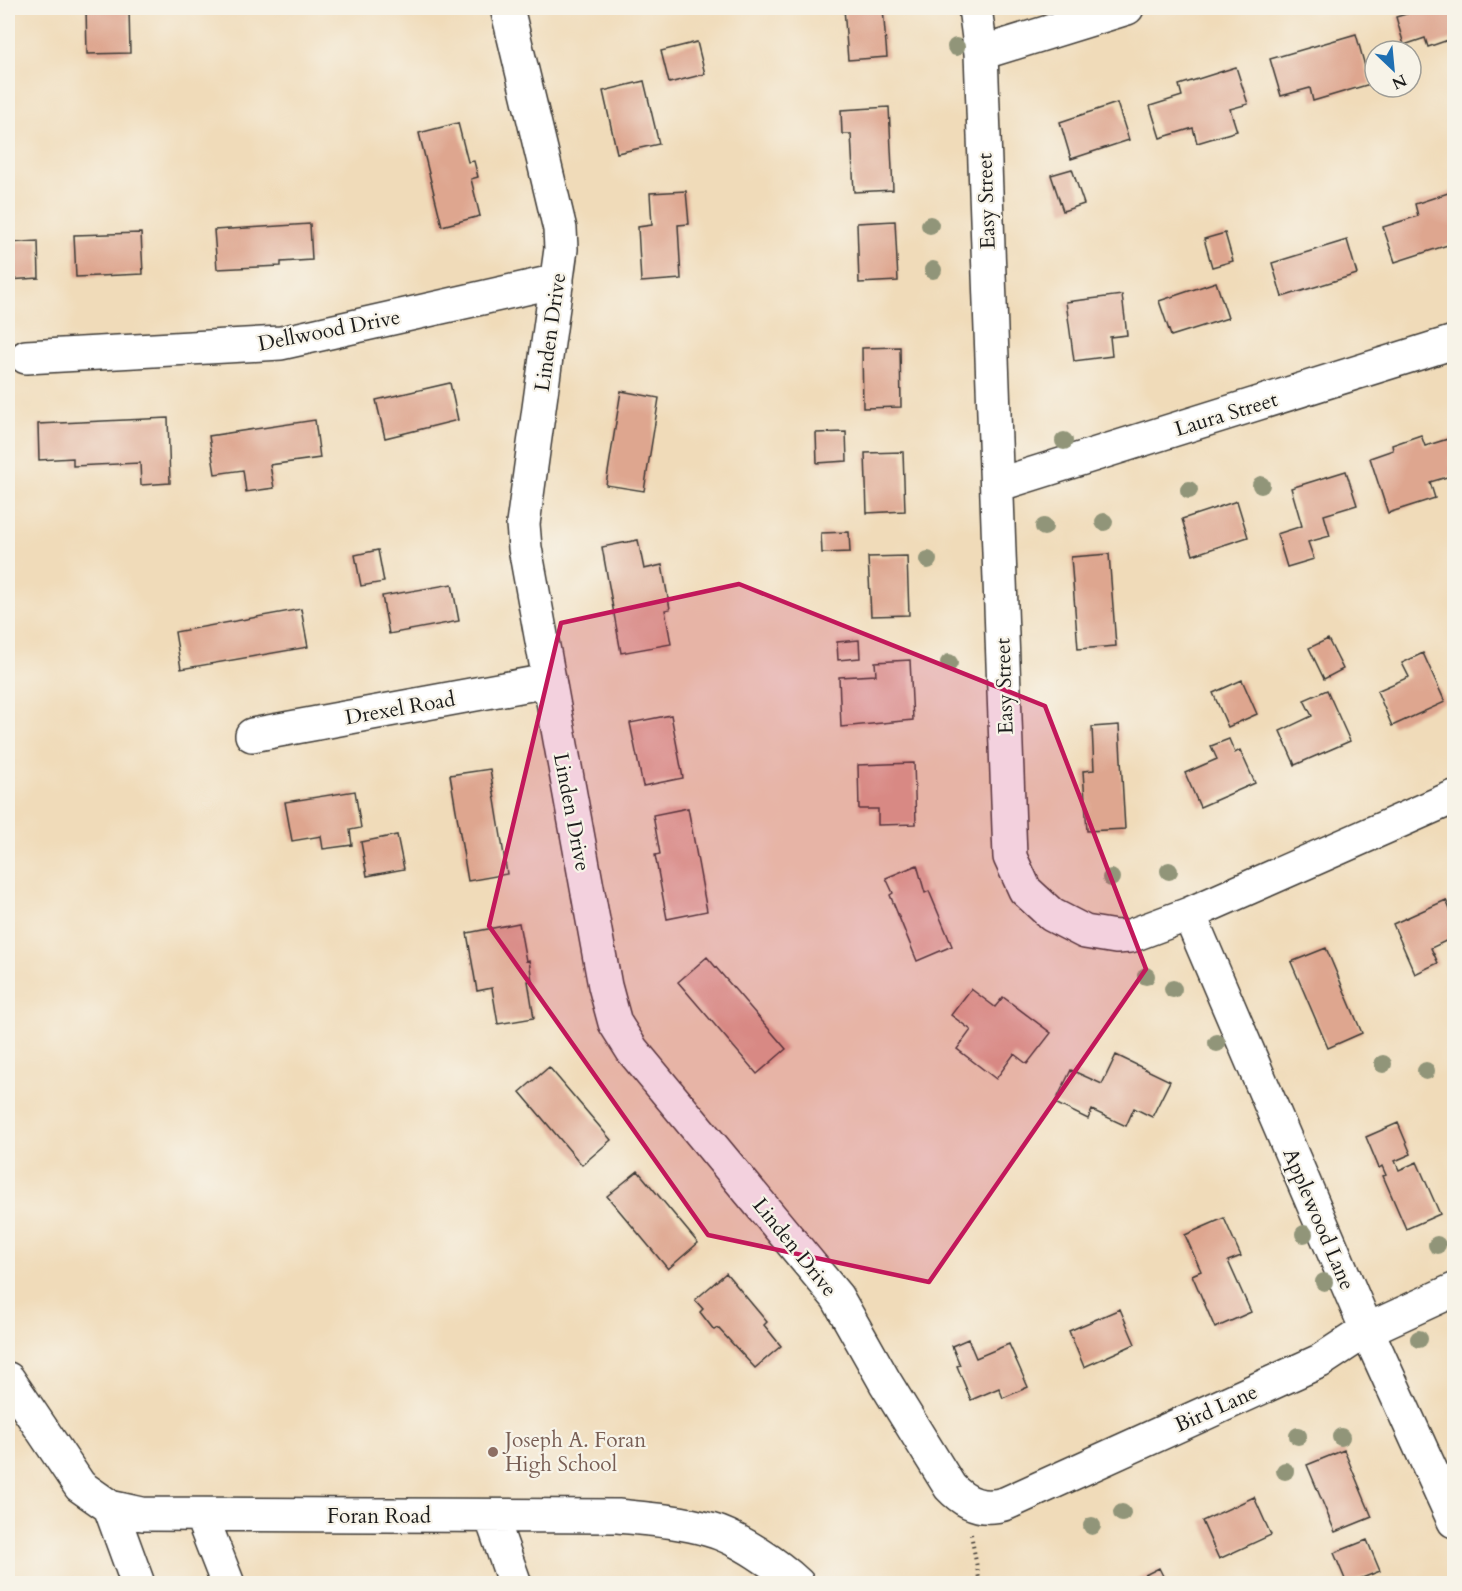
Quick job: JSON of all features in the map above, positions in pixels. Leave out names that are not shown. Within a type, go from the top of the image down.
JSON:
[{"type":"street","name":"Linden Drive","points":[[507,8],[560,229],[561,249],[523,524],[547,681],[604,986],[615,1023],[632,1050],[837,1297],[885,1382],[951,1487],[972,1503]]},
{"type":"street","name":"Easy Street","points":[[975,8],[981,53],[1010,857],[1025,890],[1037,904],[1070,926],[1100,935],[1130,936],[1189,914],[1455,798]]},
{"type":"street","points":[[981,53],[1127,8]]},
{"type":"street","name":"Dellwood Drive","points":[[26,357],[281,344],[557,281]]},
{"type":"street","name":"Laura Street","points":[[997,485],[1455,342]]},
{"type":"street","name":"Drexel Road","points":[[252,735],[547,681]]},
{"type":"street","name":"Applewood Lane","points":[[1189,914],[1367,1330],[1455,1521]]},
{"type":"street","name":"Bird Lane","points":[[972,1503],[990,1507],[1006,1503],[1320,1361],[1367,1330],[1455,1290]]},
{"type":"street","name":"Foran Road","points":[[8,1378],[80,1486],[110,1507],[142,1514],[618,1516],[674,1522],[713,1531],[756,1554],[798,1584]]},
{"type":"street","points":[[110,1507],[138,1584]]},
{"type":"street","points":[[201,1515],[228,1584]]},
{"type":"street","points":[[491,1516],[515,1584]]},
{"type":"path","points":[[972,1503],[971,1542],[980,1584]]},
{"type":"highlighted area","points":[[739,584],[1045,706],[1146,969],[929,1282],[708,1235],[489,926],[561,623]]},
{"type":"building","points":[[86,8],[129,8],[130,53],[87,54]]},
{"type":"building","points":[[678,8],[691,8],[679,12]]},
{"type":"building","points":[[844,8],[883,8],[887,57],[848,60]]},
{"type":"building","points":[[1426,8],[1454,8],[1454,38],[1428,47],[1425,38],[1402,39],[1396,17]]},
{"type":"building","points":[[1356,34],[1363,59],[1363,86],[1313,101],[1310,88],[1281,96],[1270,59]]},
{"type":"building","points":[[697,42],[705,74],[669,83],[661,51]]},
{"type":"building","points":[[1236,67],[1248,104],[1230,109],[1237,131],[1197,143],[1193,128],[1160,138],[1150,106],[1182,96],[1179,85]]},
{"type":"building","points":[[644,81],[659,144],[617,153],[603,91]]},
{"type":"building","points":[[1117,103],[1129,140],[1071,159],[1060,122]]},
{"type":"building","points":[[889,107],[893,190],[854,192],[851,134],[842,134],[841,110]]},
{"type":"building","points":[[458,123],[468,162],[474,161],[478,177],[471,179],[480,216],[442,226],[419,133]]},
{"type":"building","points":[[1072,169],[1084,204],[1063,211],[1051,175]]},
{"type":"building","points":[[686,191],[689,224],[678,225],[681,279],[641,282],[638,227],[652,225],[650,193]]},
{"type":"building","points":[[1454,191],[1454,243],[1395,262],[1383,227],[1418,216],[1415,204]]},
{"type":"building","points":[[895,221],[898,281],[859,283],[857,223]]},
{"type":"building","points":[[310,224],[312,260],[281,262],[281,266],[217,269],[214,230]]},
{"type":"building","points":[[141,233],[143,274],[76,277],[74,235]]},
{"type":"building","points":[[1225,233],[1233,261],[1212,267],[1204,239]]},
{"type":"building","points":[[1347,240],[1357,274],[1282,297],[1272,263]]},
{"type":"building","points":[[38,241],[39,278],[8,280],[8,243]]},
{"type":"building","points":[[1216,282],[1228,318],[1171,336],[1159,301]]},
{"type":"building","points":[[1122,295],[1127,335],[1110,337],[1112,356],[1074,361],[1066,302]]},
{"type":"building","points":[[900,347],[901,407],[863,408],[862,348]]},
{"type":"building","points":[[450,383],[458,420],[385,438],[376,400]]},
{"type":"building","points":[[621,391],[659,398],[644,491],[606,485]]},
{"type":"building","points":[[168,418],[170,483],[141,485],[140,463],[73,466],[73,458],[39,460],[38,424]]},
{"type":"building","points":[[315,420],[320,458],[270,465],[274,488],[246,492],[243,470],[215,474],[209,436]]},
{"type":"building","points":[[846,432],[847,461],[817,463],[816,433]]},
{"type":"building","points":[[1421,435],[1425,446],[1451,438],[1454,447],[1454,475],[1430,482],[1435,498],[1388,513],[1370,458],[1393,450],[1392,445]]},
{"type":"building","points":[[903,452],[905,511],[867,513],[865,453]]},
{"type":"building","points":[[1346,471],[1357,505],[1324,515],[1330,536],[1308,542],[1314,559],[1287,567],[1277,534],[1302,526],[1291,488]]},
{"type":"building","points":[[1237,501],[1248,537],[1193,555],[1182,519]]},
{"type":"building","points":[[849,532],[850,552],[822,553],[821,533]]},
{"type":"building","points":[[638,540],[644,569],[662,565],[670,609],[665,610],[671,644],[621,653],[602,547]]},
{"type":"building","points":[[378,550],[384,582],[361,586],[355,555]]},
{"type":"building","points":[[1109,554],[1116,646],[1078,649],[1071,557]]},
{"type":"building","points":[[907,556],[909,615],[871,616],[868,557]]},
{"type":"building","points":[[452,584],[459,621],[389,634],[382,596]]},
{"type":"building","points":[[301,609],[308,647],[181,669],[175,632]]},
{"type":"building","points":[[1328,639],[1343,669],[1324,679],[1309,648]]},
{"type":"building","points":[[859,640],[860,658],[838,660],[837,642]]},
{"type":"building","points":[[1423,653],[1445,702],[1392,726],[1377,691],[1409,677],[1402,663]]},
{"type":"building","points":[[910,660],[913,720],[841,727],[839,677],[876,675],[875,662]]},
{"type":"building","points":[[1242,680],[1257,714],[1228,727],[1213,693]]},
{"type":"building","points":[[1327,690],[1350,741],[1295,765],[1280,731],[1312,716],[1304,700]]},
{"type":"building","points":[[671,715],[683,778],[643,786],[630,723]]},
{"type":"building","points":[[1119,725],[1125,829],[1087,831],[1083,771],[1094,770],[1092,727]]},
{"type":"building","points":[[1229,739],[1235,753],[1240,750],[1255,783],[1200,807],[1185,773],[1217,759],[1211,746]]},
{"type":"building","points":[[914,763],[916,824],[878,825],[878,809],[859,809],[858,765]]},
{"type":"building","points":[[490,769],[507,874],[468,881],[450,775]]},
{"type":"building","points":[[355,791],[361,828],[350,830],[352,845],[323,849],[321,836],[292,841],[285,802]]},
{"type":"building","points":[[688,808],[707,911],[667,919],[655,855],[660,854],[653,815]]},
{"type":"building","points":[[397,835],[404,869],[367,876],[361,842]]},
{"type":"building","points":[[917,865],[925,893],[929,891],[952,946],[917,961],[890,895],[893,893],[886,878]]},
{"type":"building","points":[[1446,900],[1454,919],[1454,937],[1431,948],[1438,963],[1415,974],[1393,924]]},
{"type":"building","points":[[519,923],[526,961],[529,960],[532,981],[528,981],[534,1018],[498,1024],[492,988],[477,991],[467,933]]},
{"type":"building","points":[[1326,948],[1362,1033],[1328,1048],[1291,962]]},
{"type":"building","points":[[707,957],[786,1049],[757,1074],[678,982]]},
{"type":"building","points":[[971,989],[995,1007],[1003,997],[1051,1033],[1027,1064],[1014,1054],[996,1079],[957,1049],[971,1030],[951,1015]]},
{"type":"building","points":[[1116,1055],[1170,1081],[1152,1117],[1134,1108],[1126,1126],[1092,1110],[1088,1119],[1055,1103],[1071,1070],[1102,1084]]},
{"type":"building","points":[[549,1067],[611,1140],[582,1165],[520,1092]]},
{"type":"building","points":[[1398,1123],[1411,1154],[1395,1161],[1399,1170],[1417,1162],[1440,1214],[1406,1229],[1383,1176],[1386,1175],[1382,1166],[1379,1168],[1366,1137]]},
{"type":"building","points":[[638,1171],[698,1243],[668,1269],[607,1196]]},
{"type":"building","points":[[1224,1218],[1241,1256],[1228,1261],[1251,1312],[1215,1328],[1192,1275],[1201,1271],[1185,1235]]},
{"type":"building","points":[[726,1273],[767,1322],[764,1325],[781,1346],[755,1368],[718,1328],[714,1330],[700,1312],[703,1309],[695,1300]]},
{"type":"building","points":[[1120,1309],[1135,1344],[1084,1367],[1069,1331]]},
{"type":"building","points":[[968,1339],[976,1358],[1009,1344],[1028,1387],[1003,1398],[999,1388],[971,1400],[957,1366],[960,1365],[952,1346]]},
{"type":"building","points":[[1344,1450],[1372,1517],[1335,1532],[1307,1465]]},
{"type":"building","points":[[1254,1497],[1271,1535],[1219,1559],[1202,1521]]},
{"type":"building","points":[[1367,1540],[1380,1571],[1347,1584],[1334,1553]]},
{"type":"building","points":[[1159,1568],[1167,1584],[1127,1584]]},
{"type":"place","name":"Joseph A. Foran High School","points":[[493,1452]]}]
